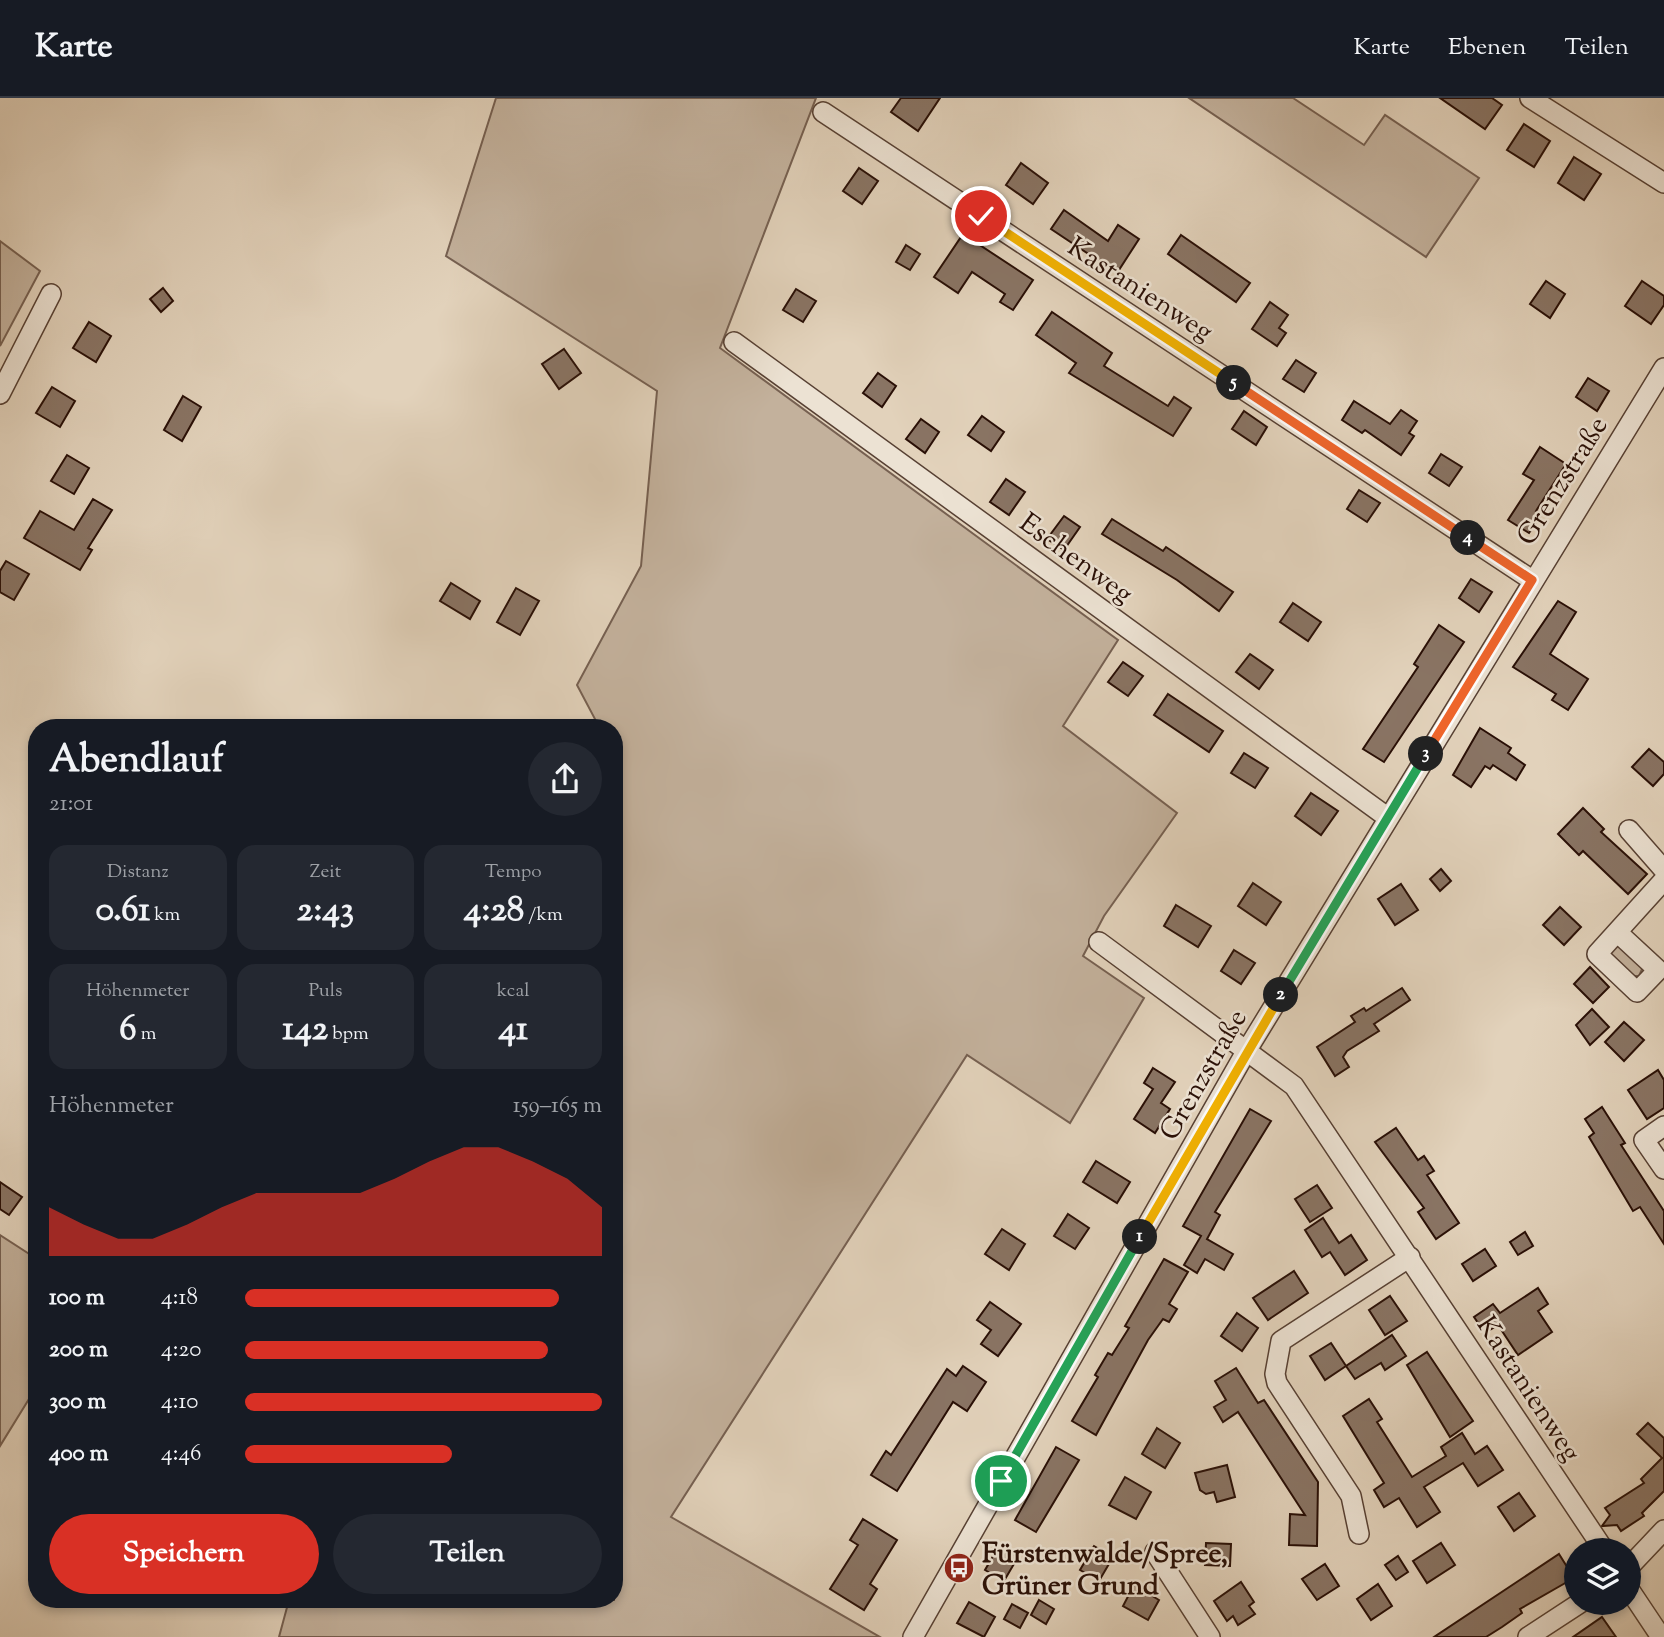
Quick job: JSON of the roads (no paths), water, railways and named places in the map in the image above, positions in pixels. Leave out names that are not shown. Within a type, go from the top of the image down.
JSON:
[{"type":"street","points":[[1530,98],[1664,183]]},
{"type":"street","name":"Kastanienweg","points":[[823,112],[1532,580]]},
{"type":"street","points":[[0,394],[51,294]]},
{"type":"street","name":"Eschenweg","points":[[734,342],[1387,817]]},
{"type":"street","name":"Grenzstraße","points":[[919,1635],[1247,1050],[1387,817],[1664,368]]},
{"type":"street","points":[[1629,830],[1664,870]]},
{"type":"street","points":[[1617,932],[1664,880]]},
{"type":"street","name":"Kastanienweg","points":[[1099,942],[1294,1086],[1596,1538]]},
{"type":"street","points":[[1664,1126],[1644,1140],[1664,1169]]},
{"type":"street","points":[[1359,1534],[1351,1496],[1277,1383],[1281,1341],[1410,1257]]},
{"type":"street","points":[[1641,1554],[1664,1530]]},
{"type":"street","points":[[1155,1552],[1210,1637]]},
{"type":"street","points":[[1641,1607],[1661,1637]]},
{"type":"street","points":[[1528,1637],[1564,1613]]},
{"type":"place","name":"Fürstenwalde/Spree, Grüner Grund","points":[[959,1568]]}]
